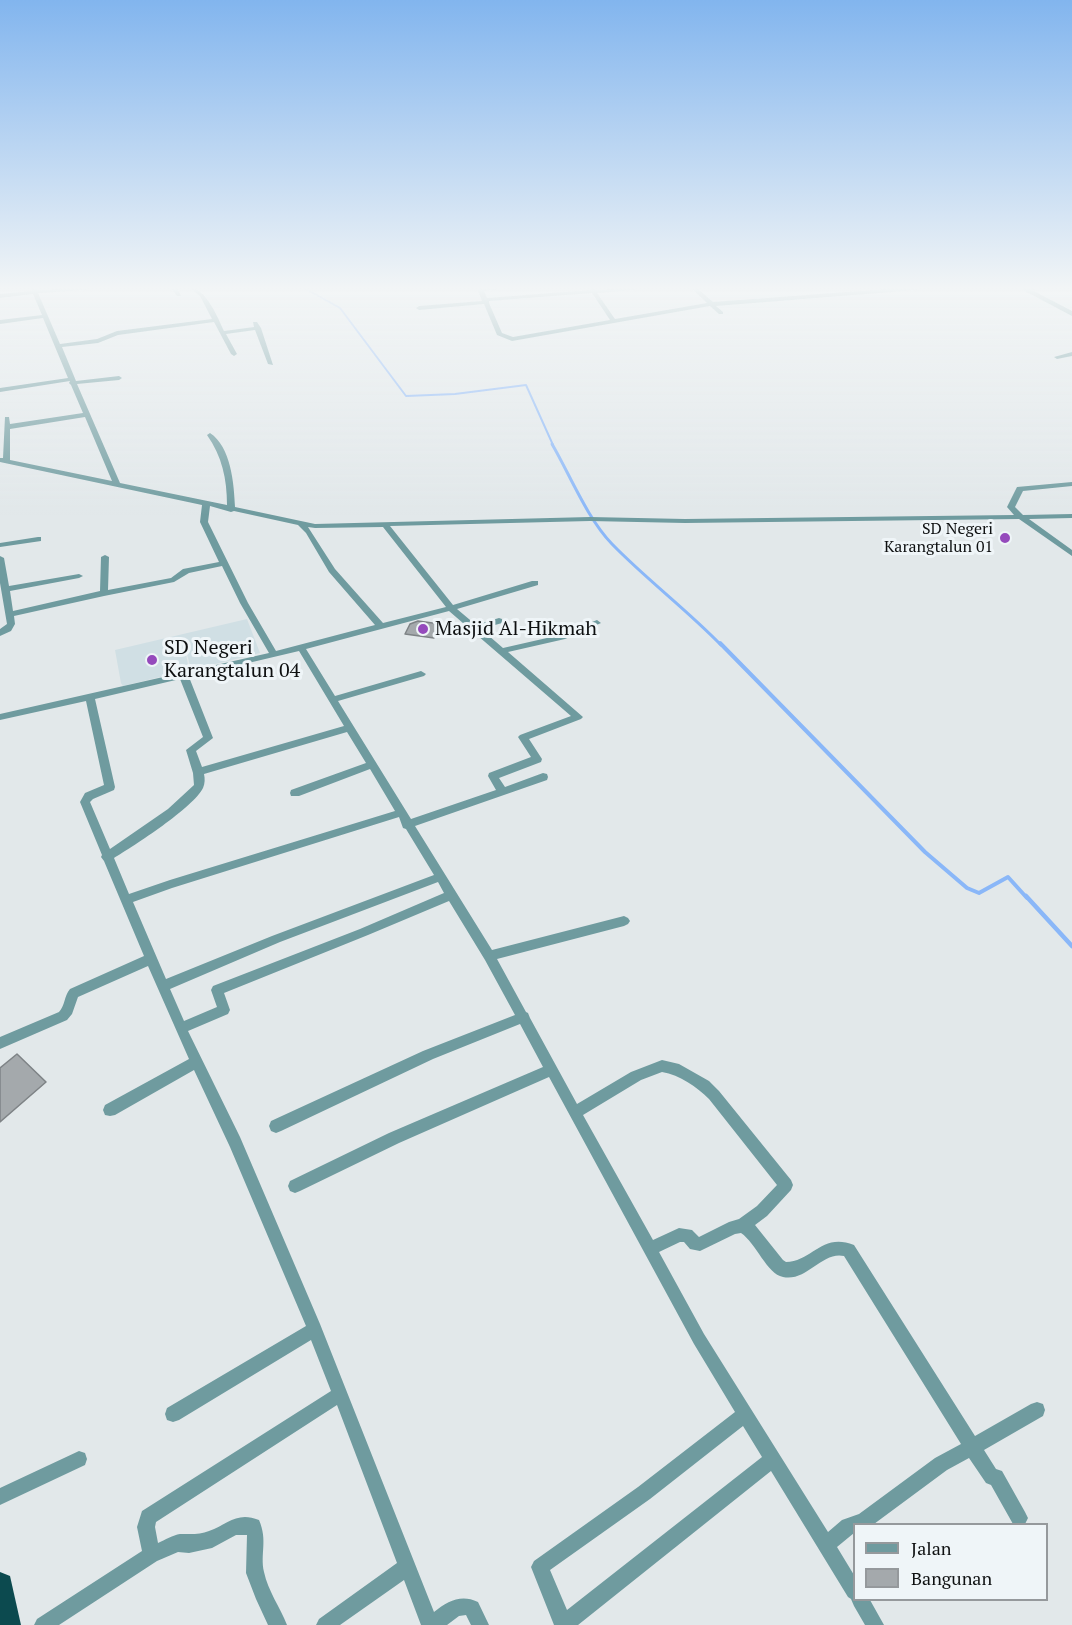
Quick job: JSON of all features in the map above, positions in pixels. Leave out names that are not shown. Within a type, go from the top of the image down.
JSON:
[{"type":"highway","points":[[0,1586],[7,1625]]},
{"type":"street","points":[[64,364],[117,485]]},
{"type":"street","points":[[0,390],[71,381],[119,378]]},
{"type":"street","points":[[7,427],[85,415]]},
{"type":"street","points":[[7,418],[3,460],[301,524],[386,526],[590,519],[685,521],[1072,516]]},
{"type":"street","points":[[210,435],[222,453],[228,474],[231,510]]},
{"type":"street","points":[[1072,484],[1020,489],[1011,504],[1021,517],[1072,554]]},
{"type":"street","points":[[206,504],[204,522],[274,655]]},
{"type":"street","points":[[301,524],[309,532],[332,570],[381,627]]},
{"type":"street","points":[[386,526],[451,608],[578,717],[523,737],[537,759],[493,776],[502,791]]},
{"type":"street","points":[[0,545],[38,539]]},
{"type":"street","points":[[104,593],[105,557]]},
{"type":"street","points":[[0,558],[11,624],[8,629],[0,633]]},
{"type":"street","points":[[10,614],[174,580],[186,571],[224,563]]},
{"type":"street","points":[[4,591],[79,576]]},
{"type":"street","points":[[0,717],[274,655],[535,583]]},
{"type":"street","points":[[474,628],[500,621]]},
{"type":"street","points":[[501,651],[562,637],[597,623]]},
{"type":"street","points":[[301,648],[489,956],[699,1339],[853,1588]]},
{"type":"street","points":[[332,700],[421,674]]},
{"type":"street","points":[[106,858],[143,834],[193,795],[200,785],[191,750],[208,738],[183,675]]},
{"type":"street","points":[[90,696],[110,787],[89,796],[85,802],[106,858],[196,1062],[235,1142],[315,1329],[431,1625],[459,1605],[472,1608],[480,1625]]},
{"type":"street","points":[[198,772],[349,728]]},
{"type":"street","points":[[295,793],[371,765]]},
{"type":"street","points":[[126,900],[170,884],[502,791],[543,777]]},
{"type":"street","points":[[163,986],[276,939],[440,877]]},
{"type":"street","points":[[181,1028],[224,1010],[217,990],[451,895]]},
{"type":"street","points":[[489,956],[624,921]]},
{"type":"street","points":[[0,1042],[63,1016],[69,1010],[73,994],[151,959]]},
{"type":"street","points":[[276,1126],[428,1055],[524,1017]]},
{"type":"street","points":[[110,1110],[196,1062]]},
{"type":"street","points":[[575,1113],[636,1076],[662,1066],[674,1068],[704,1085],[722,1104],[786,1185],[762,1211],[742,1226],[734,1227],[700,1244],[695,1244],[687,1235],[679,1235],[650,1249]]},
{"type":"street","points":[[295,1186],[394,1138],[551,1070]]},
{"type":"street","points":[[742,1226],[752,1231],[774,1262],[784,1270],[795,1269],[829,1250],[841,1247],[849,1250],[972,1447],[992,1477],[996,1477],[1019,1518]]},
{"type":"street","points":[[173,1414],[315,1329]]},
{"type":"street","points":[[151,1555],[146,1522],[148,1517],[340,1394]]},
{"type":"street","points":[[858,1523],[877,1512],[941,1464],[1037,1410]]},
{"type":"street","points":[[746,1414],[644,1493],[540,1567],[564,1624],[773,1459]]},
{"type":"street","points":[[0,1497],[79,1459]]},
{"type":"street","points":[[826,1545],[853,1524]]},
{"type":"street","points":[[43,1625],[151,1555],[178,1543],[189,1544],[212,1539],[234,1526],[253,1526],[256,1538],[253,1560],[255,1573],[278,1625]]},
{"type":"street","points":[[325,1625],[407,1567]]},
{"type":"street","points":[[861,1601],[875,1625]]},
{"type":"shaded area","points":[[247,619],[260,653],[191,670],[183,638],[189,670],[123,686],[121,683],[115,650]]},
{"type":"building","name":"Masjid Al-Hikmah","points":[[418,621],[440,624],[434,638],[405,634],[410,624]]},
{"type":"building","points":[[17,1054],[46,1082],[0,1122],[0,1068]]},
{"type":"waterway","points":[[382,364],[406,396],[455,394],[526,385],[553,445]]},
{"type":"waterway","points":[[552,444],[603,534],[721,645]]},
{"type":"waterway","points":[[720,643],[925,852],[967,888],[979,893],[1008,877],[1027,898]]},
{"type":"waterway","points":[[1026,896],[1072,946]]},
{"type":"place","name":"SD Negeri Karangtalun 01","points":[[1005,538]]},
{"type":"place","name":"Masjid Al-Hikmah","points":[[423,629]]},
{"type":"place","name":"SD Negeri Karangtalun 04","points":[[152,660]]}]
